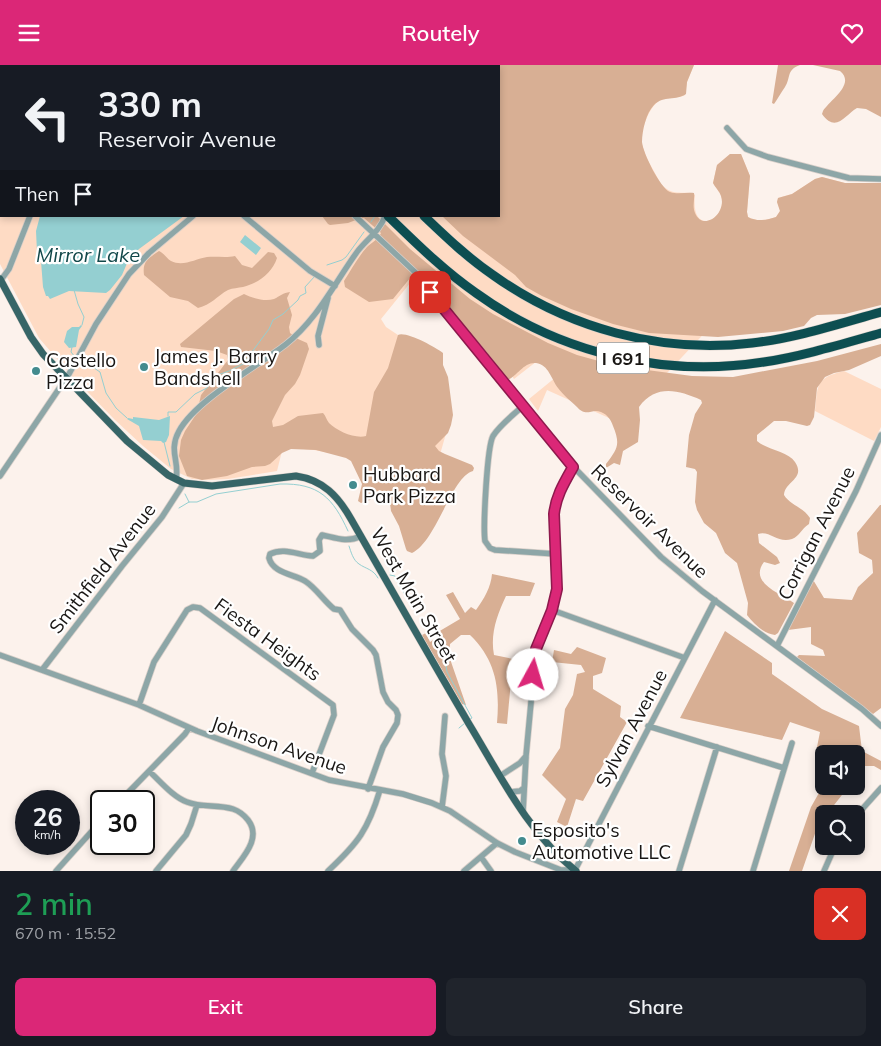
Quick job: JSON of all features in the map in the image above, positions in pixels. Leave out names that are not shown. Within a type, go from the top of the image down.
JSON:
[{"type":"highway","name":"I 691","points":[[387,217],[462,282],[508,314],[558,338],[593,351],[629,359],[685,366],[714,367],[751,364],[804,354],[881,333]]},
{"type":"highway","name":"I 691","points":[[425,217],[477,263],[526,296],[580,321],[636,338],[693,345],[743,344],[795,335],[881,312]]},
{"type":"main road","name":"West Main Street","points":[[0,280],[36,346],[127,441],[158,467],[176,479],[184,483],[212,486],[286,476],[305,477],[321,484],[335,495],[346,509],[510,792],[538,832],[575,871]]},
{"type":"street","points":[[727,128],[746,149],[768,157],[837,176],[864,180],[881,179]]},
{"type":"street","points":[[0,280],[9,269],[30,217]]},
{"type":"street","points":[[0,476],[72,369],[96,324],[129,274],[149,253],[192,217]]},
{"type":"street","points":[[245,217],[317,277],[335,286]]},
{"type":"street","name":"Reservoir Avenue","points":[[355,217],[416,273],[573,467],[661,557],[689,581],[862,709],[881,726]]},
{"type":"street","points":[[176,479],[175,443],[185,422],[208,400],[297,335],[318,312],[363,245],[374,234],[385,217]]},
{"type":"street","points":[[319,345],[318,336],[329,296]]},
{"type":"street","points":[[523,406],[498,430],[491,441],[484,535],[487,545],[495,550],[556,554]]},
{"type":"street","name":"Corrigan Avenue","points":[[777,645],[856,491],[881,435]]},
{"type":"street","points":[[523,812],[536,649],[552,610],[557,589],[555,505],[560,490],[573,467]]},
{"type":"street","name":"Smithfield Avenue","points":[[42,670],[122,565],[162,517],[184,483]]},
{"type":"street","points":[[361,536],[344,541],[322,535],[319,540],[320,551],[313,556],[279,551],[270,554],[269,558],[272,565],[304,581],[334,609],[340,610],[352,629],[376,655],[380,685],[388,702],[398,715],[397,723],[383,747],[368,789]]},
{"type":"street","name":"Sylvan Avenue","points":[[575,871],[648,726],[715,600]]},
{"type":"street","name":"Fiesta Heights","points":[[139,705],[157,657],[187,610],[193,607],[200,608],[333,705],[334,715],[312,773]]},
{"type":"street","points":[[552,610],[685,658]]},
{"type":"street","name":"Johnson Avenue","points":[[0,655],[139,705],[189,728],[334,782],[411,796],[442,807],[497,843],[561,870],[575,871]]},
{"type":"street","points":[[442,807],[446,776],[442,754],[445,716]]},
{"type":"street","points":[[648,726],[784,768]]},
{"type":"street","points":[[131,790],[189,728]]},
{"type":"street","points":[[753,871],[792,743]]},
{"type":"street","points":[[679,871],[717,747]]},
{"type":"street","points":[[500,776],[520,763],[526,756]]},
{"type":"street","points":[[149,771],[181,799],[197,805],[233,809],[243,814],[250,822],[253,833],[252,841],[233,871]]},
{"type":"street","points":[[510,792],[520,791],[524,788]]},
{"type":"street","points":[[865,806],[881,788]]},
{"type":"street","points":[[328,871],[348,852],[363,833],[372,815],[380,790]]},
{"type":"street","points":[[156,871],[186,835],[192,824],[197,805]]},
{"type":"street","points":[[56,871],[90,833]]},
{"type":"street","points":[[464,871],[497,843]]},
{"type":"street","points":[[824,871],[830,855]]},
{"type":"street","points":[[481,857],[491,871]]},
{"type":"shaded area","points":[[500,65],[694,65],[687,82],[685,95],[662,99],[649,112],[642,132],[642,144],[661,184],[668,190],[695,195],[695,209],[698,217],[703,221],[709,221],[720,212],[721,196],[713,183],[717,165],[730,154],[741,154],[750,176],[747,212],[748,217],[755,220],[766,220],[776,217],[780,211],[777,202],[778,198],[792,194],[815,179],[822,177],[845,183],[881,183],[714,323],[620,423],[547,390],[538,411],[529,399],[556,377],[541,358],[514,379],[510,373],[507,376],[419,272],[381,319],[386,327],[398,335],[451,416],[421,508],[366,460],[314,450],[283,447],[277,471],[228,479],[192,479],[171,469],[143,446],[70,374],[39,338],[0,264],[0,217],[500,217]]},
{"type":"shaded area","points":[[500,65],[694,65],[687,82],[686,94],[658,102],[651,108],[645,122],[642,138],[643,147],[653,170],[662,184],[673,193],[694,193],[695,213],[703,221],[708,221],[718,214],[722,203],[720,193],[713,183],[717,165],[730,154],[741,154],[750,176],[747,212],[748,217],[755,220],[766,220],[776,217],[780,211],[777,202],[778,198],[792,194],[815,179],[822,177],[845,183],[881,183],[881,305],[845,314],[817,315],[811,318],[804,326],[783,331],[718,337],[649,333],[613,324],[542,296],[526,287],[515,275],[463,236],[443,217],[500,217]]},
{"type":"shaded area","points":[[778,65],[800,65],[791,72],[787,84],[774,104],[772,103]]},
{"type":"shaded area","points":[[813,65],[881,65],[881,117],[866,109],[857,108],[841,121],[832,122],[827,120],[822,114],[823,111],[840,92],[845,81],[844,76],[840,71]]},
{"type":"shaded area","points":[[323,217],[378,217],[410,249],[470,299],[493,314],[548,343],[577,355],[617,366],[692,376],[733,377],[817,361],[881,344],[881,356],[849,370],[825,377],[817,388],[814,417],[810,425],[774,421],[757,435],[757,441],[761,444],[788,455],[795,462],[798,468],[797,476],[785,490],[784,495],[810,518],[809,524],[792,539],[782,540],[762,533],[758,534],[759,543],[777,557],[780,563],[775,565],[764,562],[760,569],[760,576],[763,582],[775,592],[794,603],[778,633],[775,635],[763,631],[747,615],[748,603],[737,563],[725,553],[716,533],[704,523],[697,510],[695,502],[697,472],[695,469],[686,467],[689,435],[695,414],[702,403],[701,400],[668,391],[660,392],[646,400],[639,407],[638,442],[623,451],[620,465],[614,463],[606,468],[606,464],[617,447],[617,438],[607,416],[598,411],[584,412],[580,410],[560,391],[547,369],[540,364],[531,363],[507,380],[487,352],[442,301],[423,273],[419,271],[415,272],[393,299],[369,302],[345,287],[344,281],[358,259],[381,233],[364,218],[348,223],[328,224]]},
{"type":"shaded area","points":[[159,251],[176,263],[207,257],[235,256],[242,265],[252,268],[268,252],[274,253],[277,258],[268,273],[259,280],[243,287],[228,290],[210,303],[198,308],[188,301],[170,297],[144,275],[145,263]]},
{"type":"shaded area","points":[[290,292],[287,298],[292,315],[289,327],[290,333],[307,343],[309,349],[300,375],[285,395],[272,421],[273,427],[283,425],[298,416],[323,413],[332,426],[341,431],[362,437],[366,436],[374,392],[388,368],[398,335],[414,337],[443,353],[443,365],[448,377],[453,415],[448,433],[435,446],[439,451],[472,465],[474,468],[458,485],[429,536],[412,553],[406,549],[399,526],[391,511],[389,496],[379,490],[370,500],[361,503],[358,501],[362,484],[351,461],[346,458],[316,450],[291,449],[282,453],[270,464],[252,467],[227,476],[202,480],[187,476],[179,456],[181,440],[197,413],[201,395],[228,360],[227,355],[216,351],[181,347],[180,344],[234,299],[244,294],[267,300]]},
{"type":"shaded area","points":[[844,371],[881,389],[881,427],[874,441],[815,411],[820,384],[828,377]]},
{"type":"shaded area","points":[[880,505],[881,708],[873,714],[797,657],[799,655],[825,656],[823,650],[811,644],[811,627],[788,630],[812,578],[824,598],[852,600],[858,587],[873,573],[872,560],[859,553],[857,533]]},
{"type":"shaded area","points":[[492,574],[535,583],[530,596],[506,596],[495,625],[494,655],[513,659],[507,724],[497,723],[497,686],[491,665],[486,654],[470,635],[461,635],[450,644],[449,656],[466,705],[462,704],[422,635],[426,633],[430,642],[438,637],[438,632],[460,619],[446,595],[453,592],[465,613],[471,607],[476,610],[487,593]]},
{"type":"shaded area","points":[[725,631],[772,663],[772,674],[822,709],[859,726],[861,745],[817,745],[820,732],[790,722],[782,740],[680,718]]},
{"type":"shaded area","points":[[577,647],[606,658],[602,673],[593,676],[593,689],[621,706],[620,717],[627,722],[583,801],[576,799],[567,827],[557,822],[566,799],[542,775],[560,748],[565,709],[573,695],[577,674],[585,672],[581,665],[552,662],[554,650],[571,654]]},
{"type":"shaded area","points":[[865,753],[881,761],[881,770],[874,766],[865,766]]},
{"type":"shaded area","points":[[818,795],[842,795],[834,805],[815,805],[815,834],[802,871],[789,871],[811,807]]},
{"type":"water","name":"Mirror Lake","points":[[40,217],[183,217],[139,249],[128,261],[122,275],[106,293],[69,291],[50,299],[46,296],[43,287],[41,261],[37,252],[36,231]]},
{"type":"water","points":[[245,235],[261,248],[256,255],[240,242]]},
{"type":"water","points":[[81,325],[76,347],[69,348],[64,342],[67,331],[72,327],[79,327]]},
{"type":"water","points":[[170,416],[169,435],[166,442],[163,443],[161,441],[143,440],[139,426],[127,419],[133,419],[133,417],[159,420]]},
{"type":"waterway","points":[[371,222],[374,217]]},
{"type":"waterway","points":[[327,265],[346,257],[364,232]]},
{"type":"waterway","points":[[168,416],[168,412],[176,412],[195,394],[207,388],[215,376],[243,364],[269,329],[273,320],[283,314],[300,296],[306,293],[305,287],[315,276]]},
{"type":"waterway","points":[[74,290],[84,317],[82,325]]},
{"type":"waterway","points":[[72,347],[71,352],[75,357]]},
{"type":"waterway","points":[[82,360],[92,363],[94,368],[100,372],[106,393],[116,408],[127,418]]},
{"type":"waterway","points":[[164,442],[170,466]]},
{"type":"waterway","points":[[179,508],[189,502],[197,502],[216,494],[280,484],[294,484],[315,490],[330,501],[348,531]]},
{"type":"waterway","points":[[185,494],[189,502]]},
{"type":"waterway","points":[[349,546],[352,556],[357,562],[372,571],[378,578]]},
{"type":"waterway","points":[[390,575],[395,576],[405,595],[415,604]]},
{"type":"waterway","points":[[438,641],[444,654],[447,672],[472,718],[470,719]]},
{"type":"waterway","points":[[459,728],[465,723]]},
{"type":"place","name":"James J. Barry Bandshell","points":[[144,367]]},
{"type":"place","name":"Castello Pizza","points":[[36,371]]},
{"type":"place","name":"Hubbard Park Pizza","points":[[353,485]]},
{"type":"place","name":"Esposito's Automotive LLC","points":[[522,841]]},
{"type":"route","points":[[430,292],[573,467],[560,490],[555,505],[557,589],[552,610],[538,641],[533,675]]}]
